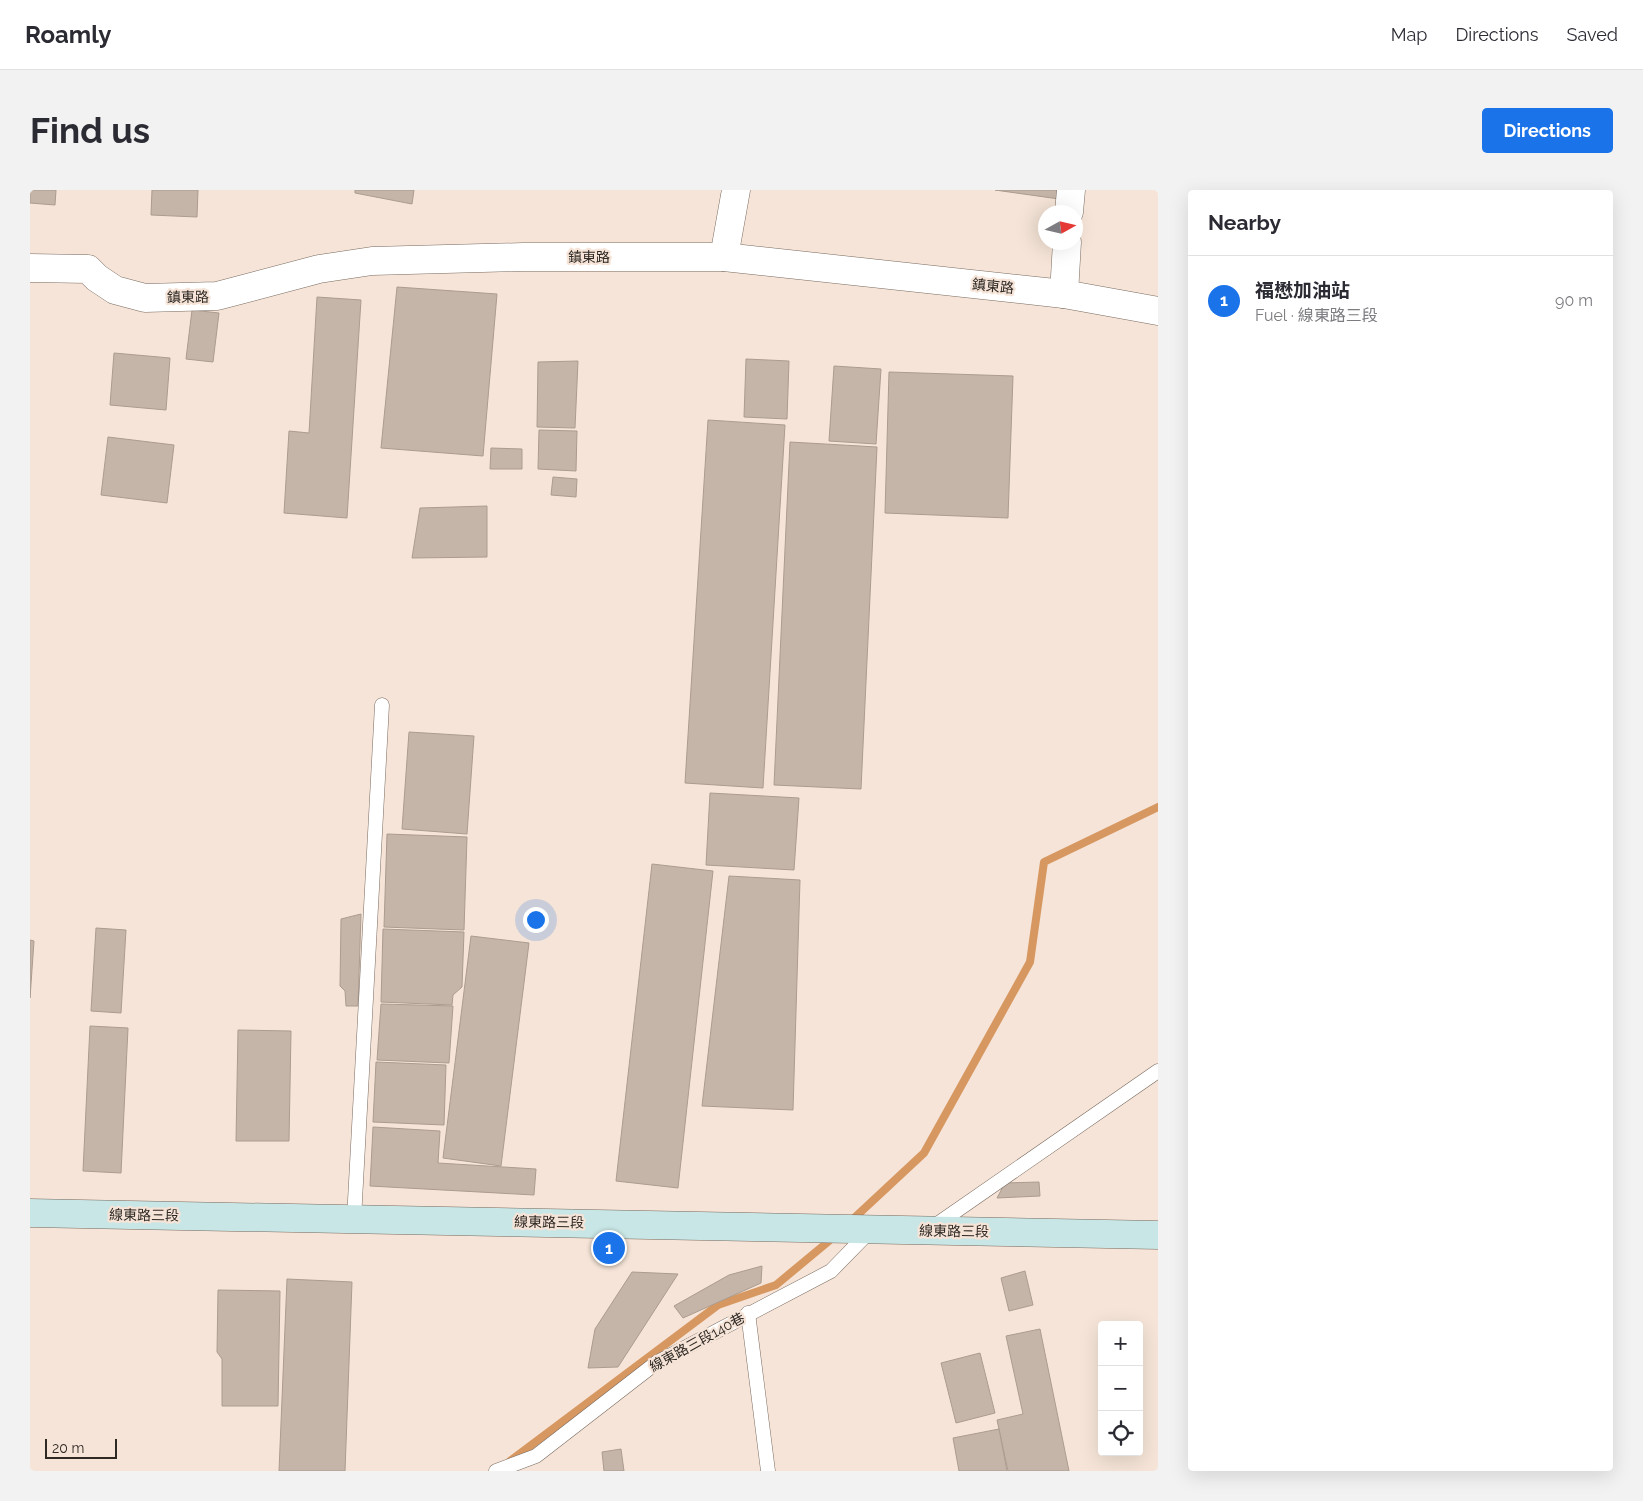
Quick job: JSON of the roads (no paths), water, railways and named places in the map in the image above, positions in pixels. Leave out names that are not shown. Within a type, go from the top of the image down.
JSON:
[{"type":"main road","name":"線東路三段","points":[[30,1213],[830,1227],[1158,1235]]},
{"type":"street","points":[[724,257],[736,190]]},
{"type":"street","points":[[1070,205],[1071,190]]},
{"type":"street","points":[[1064,294],[1067,250]]},
{"type":"street","name":"鎮東路","points":[[30,268],[88,269],[97,278],[115,290],[145,298],[216,296],[319,269],[372,261],[523,257],[724,257],[1064,294],[1158,311]]},
{"type":"lane","points":[[354,1219],[382,705]]},
{"type":"lane","points":[[928,1230],[1158,1071]]},
{"type":"lane","name":"線東路三段140巷","points":[[496,1471],[536,1456],[656,1363],[831,1271],[867,1228]]},
{"type":"lane","points":[[748,1313],[768,1471]]},
{"type":"waterway","points":[[851,1221],[924,1153],[1030,962],[1044,862],[1158,807]]},
{"type":"waterway","points":[[510,1461],[718,1305],[776,1285],[835,1236]]},
{"type":"place","name":"福懋加油站","points":[[609,1248]]}]
